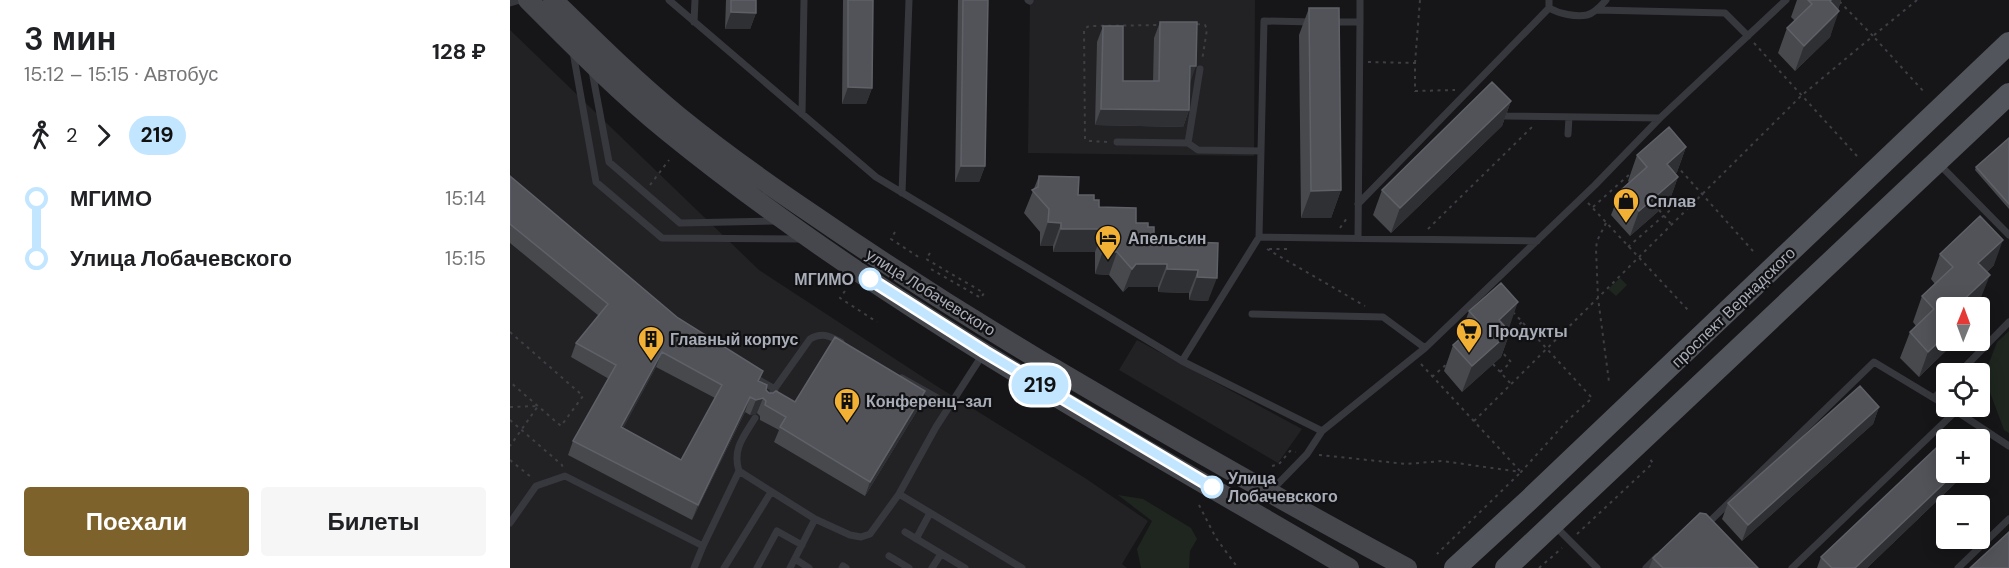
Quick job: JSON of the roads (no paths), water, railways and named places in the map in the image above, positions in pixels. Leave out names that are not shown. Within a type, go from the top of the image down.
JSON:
[{"type":"main road","name":"улица Лобачевского","points":[[528,0],[590,62],[666,130],[810,239],[985,352],[1349,568]]},
{"type":"main road","name":"улица Лобачевского","points":[[553,0],[624,69],[678,116],[759,178],[944,302],[1269,494],[1407,568]]},
{"type":"main road","name":"проспект Вернадского","points":[[1446,561],[1546,484],[2009,44]]},
{"type":"main road","name":"проспект Вернадского","points":[[1506,568],[2009,94]]},
{"type":"lane","points":[[510,3],[520,0]]},
{"type":"lane","points":[[669,0],[876,177],[1182,361],[1322,431]]},
{"type":"lane","points":[[694,22],[695,0]]},
{"type":"lane","points":[[802,114],[804,0]]},
{"type":"lane","points":[[902,193],[909,0]]},
{"type":"lane","points":[[1358,238],[1360,0]]},
{"type":"lane","points":[[1358,204],[1472,88],[1549,4],[1560,14],[1588,15],[1597,10],[1606,0]]},
{"type":"lane","points":[[1269,494],[1307,454],[1322,431],[1425,348],[1582,197],[1660,118],[1786,0]]},
{"type":"lane","points":[[1597,10],[1725,13],[1748,36]]},
{"type":"lane","points":[[1182,361],[1260,237],[1263,21],[1317,22]]},
{"type":"lane","points":[[1328,22],[1360,22]]},
{"type":"lane","points":[[572,43],[596,182],[662,238],[810,239]]},
{"type":"lane","points":[[590,62],[609,162],[680,223],[785,220]]},
{"type":"lane","points":[[1188,143],[1200,69]]},
{"type":"lane","points":[[1472,88],[1482,93]]},
{"type":"lane","points":[[1490,101],[1506,116],[1660,118]]},
{"type":"lane","points":[[1568,134],[1569,117]]},
{"type":"lane","points":[[1117,142],[1188,143],[1198,150],[1261,152]]},
{"type":"lane","points":[[1937,162],[2009,235]]},
{"type":"lane","points":[[1260,237],[1537,241]]},
{"type":"lane","points":[[1252,314],[1383,316],[1425,348]]},
{"type":"lane","points":[[1969,363],[2009,322]]},
{"type":"lane","points":[[770,396],[810,339],[824,334],[852,349]]},
{"type":"lane","points":[[739,471],[815,519],[850,535],[861,537],[870,534],[899,494],[936,427],[985,352]]},
{"type":"lane","points":[[1708,537],[1701,530],[1874,362],[1934,398]]},
{"type":"lane","points":[[891,371],[950,405]]},
{"type":"lane","points":[[748,374],[775,389]]},
{"type":"lane","points":[[1792,568],[1950,417]]},
{"type":"lane","points":[[1965,417],[2009,446]]},
{"type":"lane","points":[[694,568],[739,471],[736,460],[739,443],[755,418]]},
{"type":"lane","points":[[510,523],[536,486],[565,476],[703,546]]},
{"type":"lane","points":[[724,568],[771,492]]},
{"type":"lane","points":[[899,494],[1021,568]]},
{"type":"lane","points":[[916,539],[930,513]]},
{"type":"lane","points":[[790,568],[815,519]]},
{"type":"lane","points":[[1958,568],[2009,519]]},
{"type":"lane","points":[[1553,524],[1597,568]]},
{"type":"lane","points":[[757,568],[777,531],[802,545]]},
{"type":"lane","points":[[904,532],[965,568]]},
{"type":"lane","points":[[1646,568],[1661,553]]},
{"type":"lane","points":[[932,568],[941,554]]},
{"type":"lane","points":[[889,556],[909,568]]},
{"type":"lane","points":[[795,559],[809,568]]},
{"type":"lane","points":[[842,568],[843,566],[846,568]]},
{"type":"place","name":"Сплав","points":[[1626,224]]},
{"type":"place","name":"Апельсин","points":[[1108,261]]},
{"type":"place","name":"МГИМО","points":[[870,279]]},
{"type":"place","name":"Продукты","points":[[1469,354]]},
{"type":"place","name":"Главный корпус","points":[[651,362]]},
{"type":"place","name":"Конференц-зал","points":[[847,424]]},
{"type":"place","name":"Улица Лобачевского","points":[[1212,487]]}]
